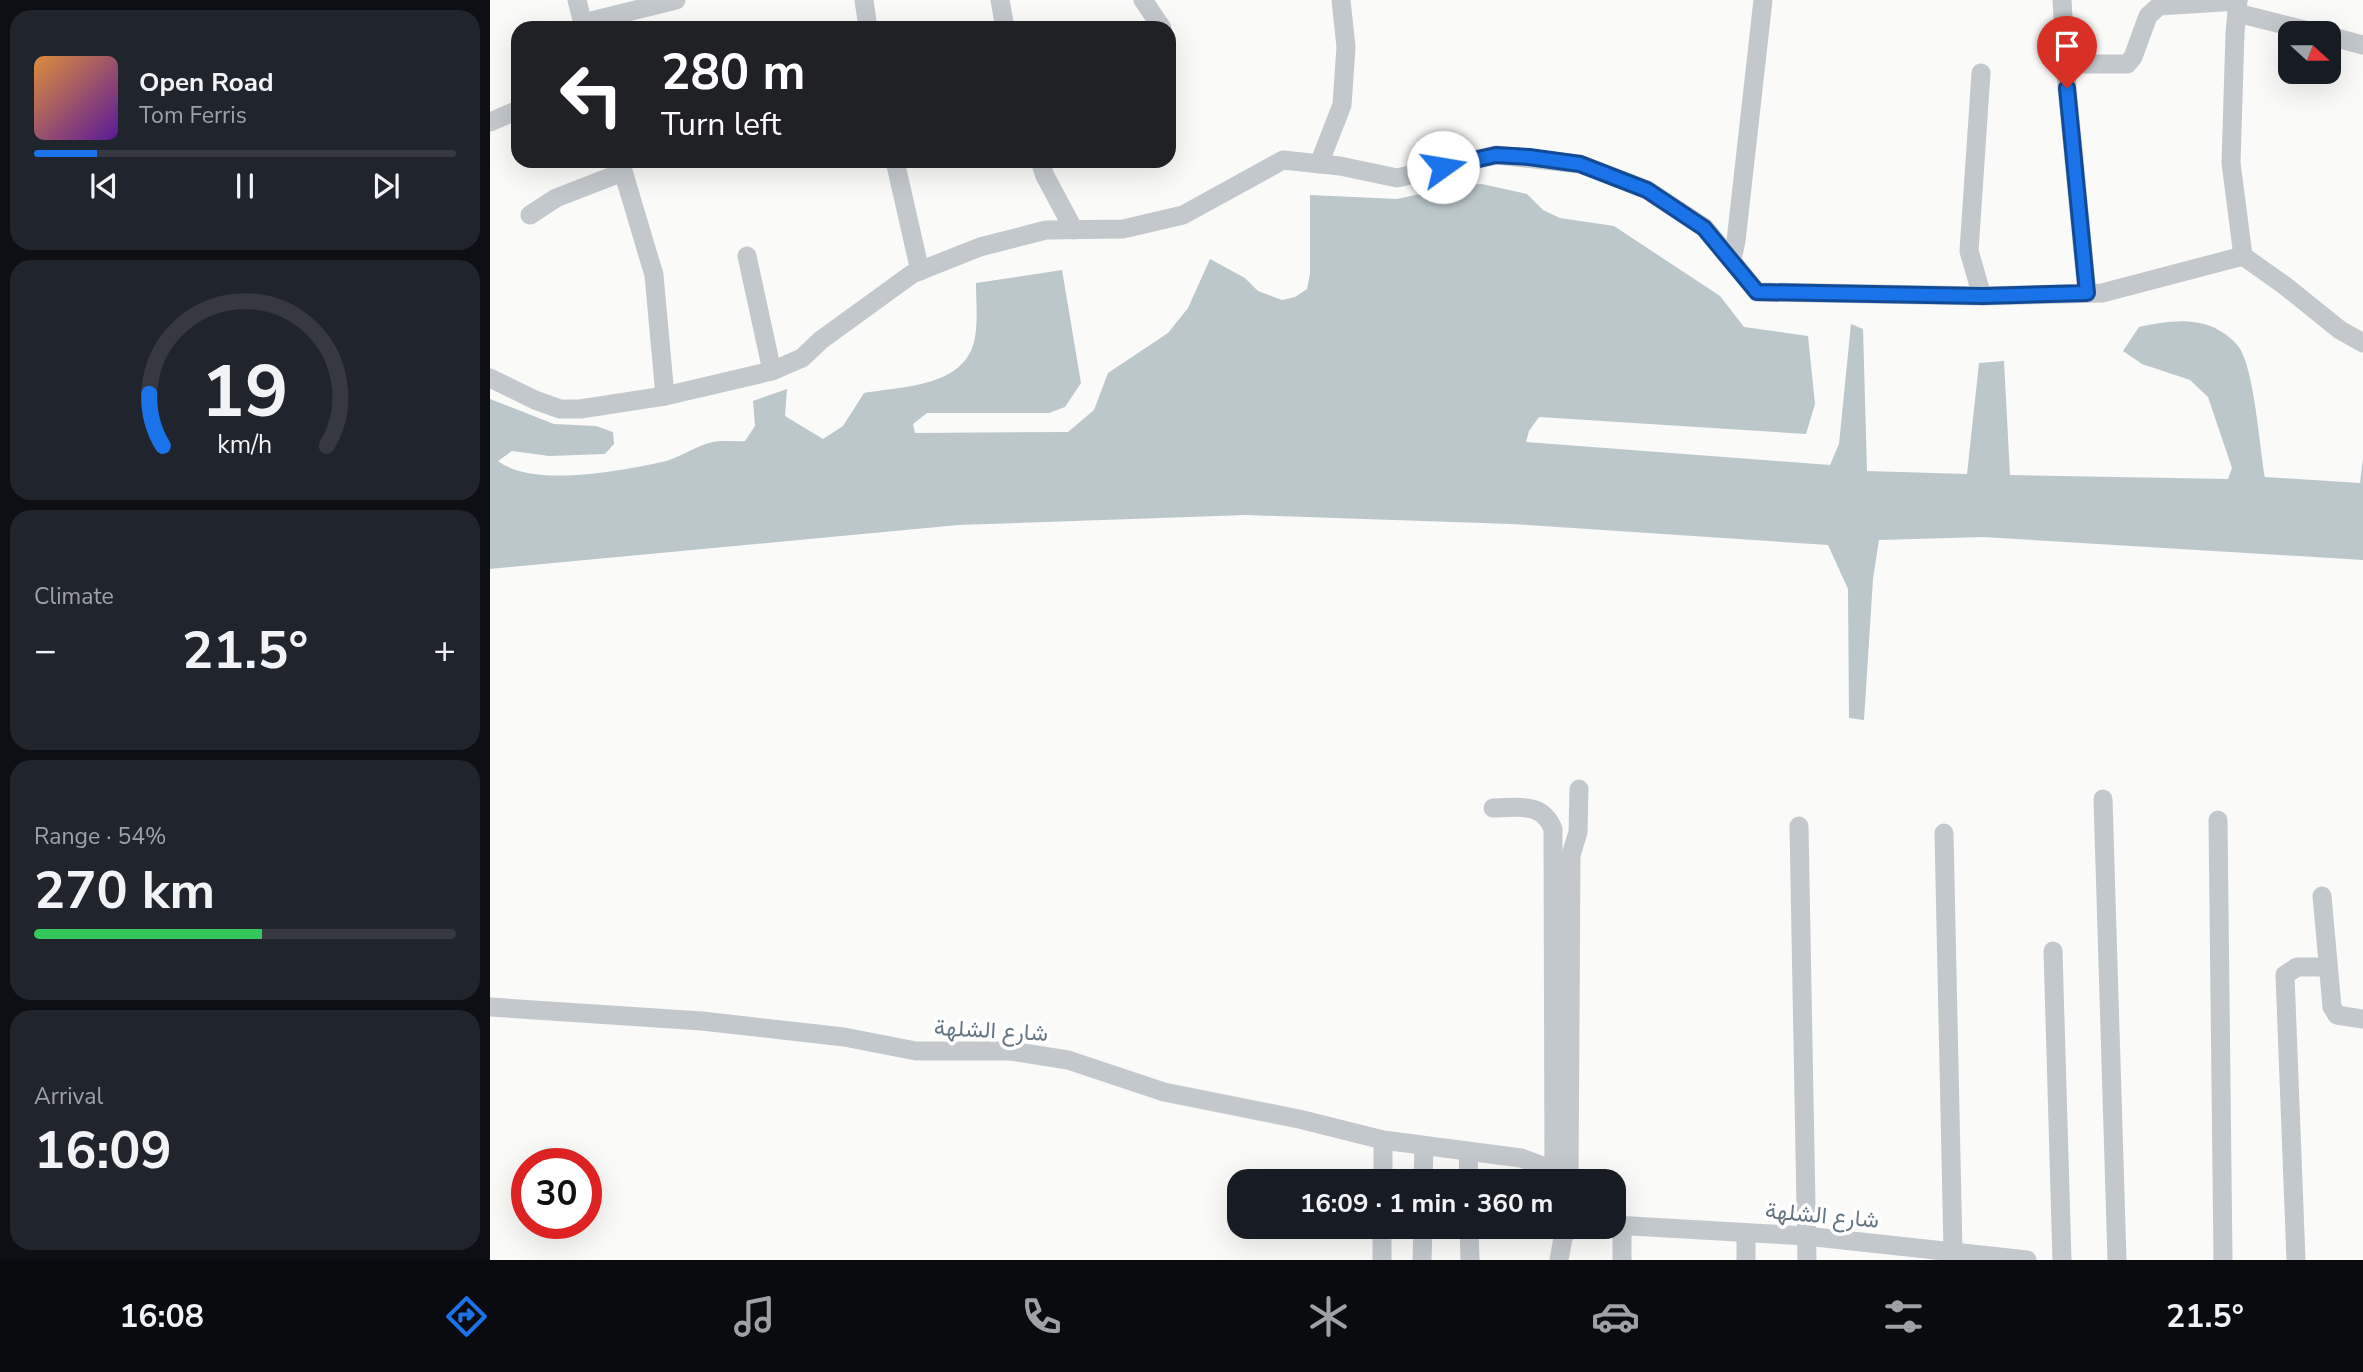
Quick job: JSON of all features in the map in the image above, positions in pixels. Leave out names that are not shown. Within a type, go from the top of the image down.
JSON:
[{"type":"street","points":[[577,0],[583,21]]},
{"type":"street","points":[[599,21],[676,0]]},
{"type":"street","points":[[864,0],[867,21]]},
{"type":"street","points":[[1000,0],[1004,21]]},
{"type":"street","points":[[1143,0],[1157,21]]},
{"type":"street","points":[[1319,164],[1342,105],[1346,47],[1340,0]]},
{"type":"street","points":[[1732,259],[1763,0]]},
{"type":"street","points":[[2062,0],[2087,293]]},
{"type":"street","points":[[2066,64],[2127,64],[2133,57],[2148,16],[2159,6],[2238,5],[2283,21]]},
{"type":"street","points":[[2238,5],[2231,163],[2243,256],[2340,330],[2363,343]]},
{"type":"street","points":[[2342,39],[2363,45]]},
{"type":"street","points":[[1981,73],[1969,251],[1983,296]]},
{"type":"street","points":[[490,122],[511,113]]},
{"type":"street","points":[[490,378],[560,409],[580,409],[665,396],[772,371],[802,358],[821,340],[912,274],[980,247],[1046,230],[1123,229],[1182,215],[1283,160],[1340,166],[1397,178],[1496,155],[1580,164],[1647,190],[1704,228],[1757,292],[1983,296],[2102,293],[2243,256]]},
{"type":"street","points":[[530,215],[556,198],[618,168]]},
{"type":"street","points":[[623,168],[654,275],[665,396]]},
{"type":"street","points":[[897,168],[920,271]]},
{"type":"street","points":[[1043,168],[1074,230]]},
{"type":"street","points":[[747,257],[772,371]]},
{"type":"street","points":[[1559,1169],[1571,855],[1578,832],[1579,789]]},
{"type":"street","points":[[2103,799],[2118,1260]]},
{"type":"street","points":[[1493,808],[1536,808],[1548,817],[1553,829],[1559,1169]]},
{"type":"street","points":[[2218,820],[2223,1260]]},
{"type":"street","points":[[1799,826],[1807,1260]]},
{"type":"street","points":[[1944,833],[1954,1251]]},
{"type":"street","points":[[2322,896],[2332,1007],[2337,1015],[2363,1019]]},
{"type":"street","points":[[2053,951],[2062,1260]]},
{"type":"street","points":[[2296,1260],[2285,975],[2297,967],[2327,967]]},
{"type":"street","name":"شارع الشلهة","points":[[490,1007],[702,1021],[844,1037],[916,1051],[1010,1051],[1068,1060],[1164,1092],[1299,1119],[1383,1140],[1521,1158],[1545,1169]]},
{"type":"street","points":[[1383,1140],[1383,1169]]},
{"type":"street","points":[[1423,1169],[1424,1146]]},
{"type":"street","points":[[1468,1152],[1469,1169]]},
{"type":"street","name":"شارع الشلهة","points":[[1626,1226],[1806,1236],[2018,1259]]},
{"type":"street","points":[[1746,1233],[1746,1260]]},
{"type":"street","points":[[1382,1239],[1382,1260]]},
{"type":"street","points":[[1422,1260],[1423,1239]]},
{"type":"street","points":[[1469,1239],[1470,1260]]},
{"type":"street","points":[[1559,1260],[1563,1239]]},
{"type":"street","points":[[1620,1239],[1622,1260]]},
{"type":"shaded area","points":[[1482,184],[1527,194],[1543,210],[1560,218],[1614,226],[1720,296],[1744,327],[1808,336],[1815,404],[1806,434],[1539,417],[1529,431],[1526,442],[1830,465],[1839,444],[1851,324],[1863,329],[1867,471],[1967,474],[1979,363],[2004,361],[2010,475],[2228,479],[2232,468],[2208,397],[2190,380],[2142,364],[2123,351],[2139,327],[2166,322],[2192,322],[2204,324],[2228,336],[2244,356],[2252,389],[2265,477],[2360,483],[2363,458],[2363,560],[1983,537],[1879,540],[1873,579],[1864,720],[1849,718],[1848,589],[1828,545],[1511,524],[1246,515],[958,525],[490,569],[490,399],[554,424],[596,426],[613,432],[614,444],[605,454],[549,456],[512,451],[498,461],[513,469],[532,474],[554,476],[601,473],[669,460],[713,442],[745,441],[755,426],[753,401],[787,389],[785,416],[823,439],[843,426],[864,393],[932,381],[960,366],[970,353],[975,337],[976,283],[1062,270],[1081,383],[1065,407],[1049,413],[927,413],[913,424],[915,433],[1068,432],[1094,410],[1108,373],[1168,333],[1188,308],[1210,259],[1245,278],[1258,291],[1282,300],[1295,297],[1307,289],[1310,274],[1310,195],[1397,199],[1455,186]]},
{"type":"route","points":[[1443,167],[1496,155],[1529,157],[1580,164],[1647,190],[1704,228],[1757,292],[1983,296],[2087,293],[2067,88]]}]
